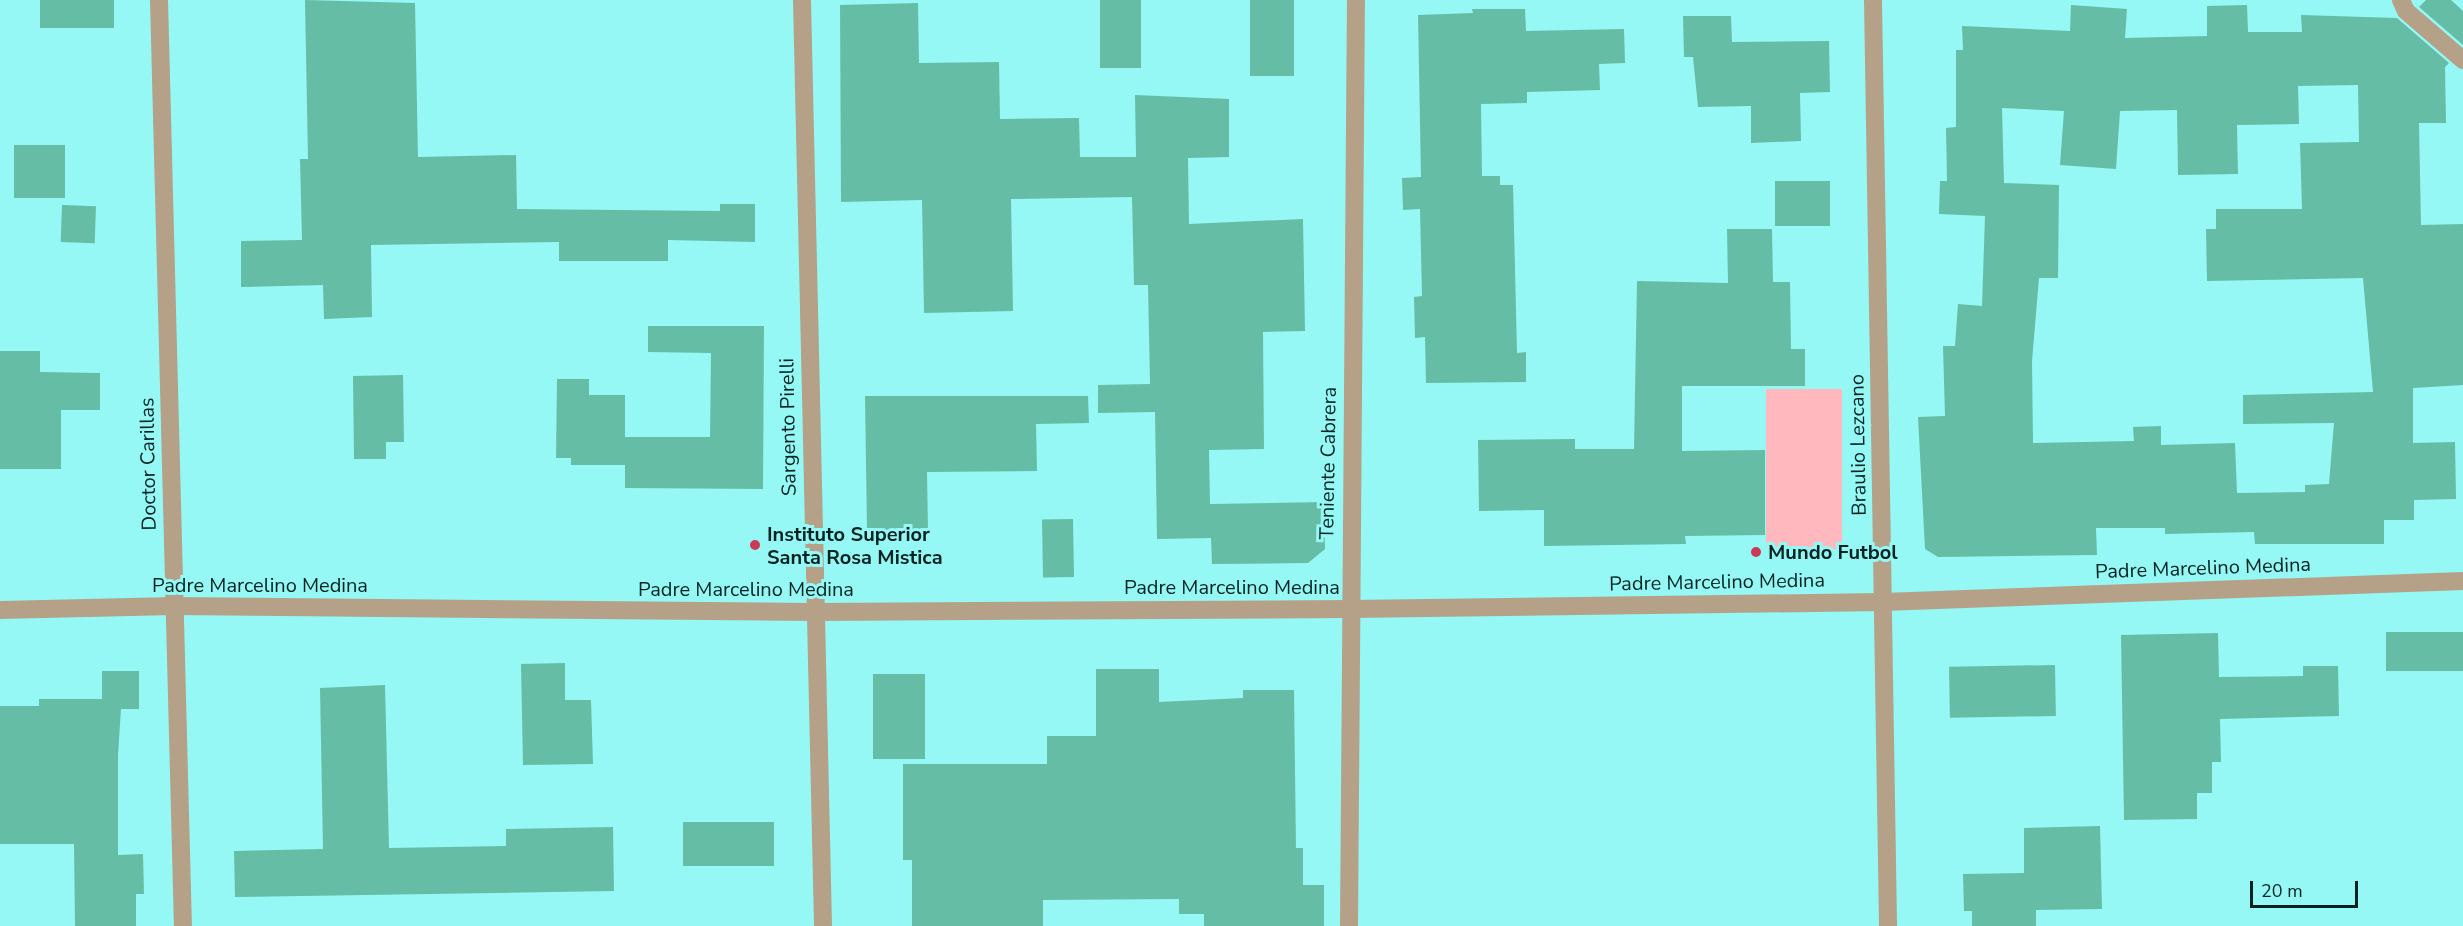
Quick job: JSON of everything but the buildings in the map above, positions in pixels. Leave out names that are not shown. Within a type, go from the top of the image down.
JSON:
[{"type":"street","name":"Doctor Carillas","points":[[159,0],[183,926]]},
{"type":"street","name":"Sargento Pirelli","points":[[802,0],[814,612],[824,926]]},
{"type":"street","name":"Teniente Cabrera","points":[[1349,926],[1349,609],[1356,0]]},
{"type":"street","name":"Braulio Lezcano","points":[[1874,0],[1888,926]]},
{"type":"street","points":[[2401,0],[2406,11],[2463,60]]},
{"type":"street","name":"Padre Marcelino Medina","points":[[0,610],[174,606],[814,612],[1349,609],[1883,602],[2463,581]]},
{"type":"shaded area","points":[[1766,389],[1842,389],[1842,549],[1766,549]]},
{"type":"place","name":"Instituto Superior Santa Rosa Mistica","points":[[755,545]]},
{"type":"place","name":"Mundo Futbol","points":[[1756,552]]}]
